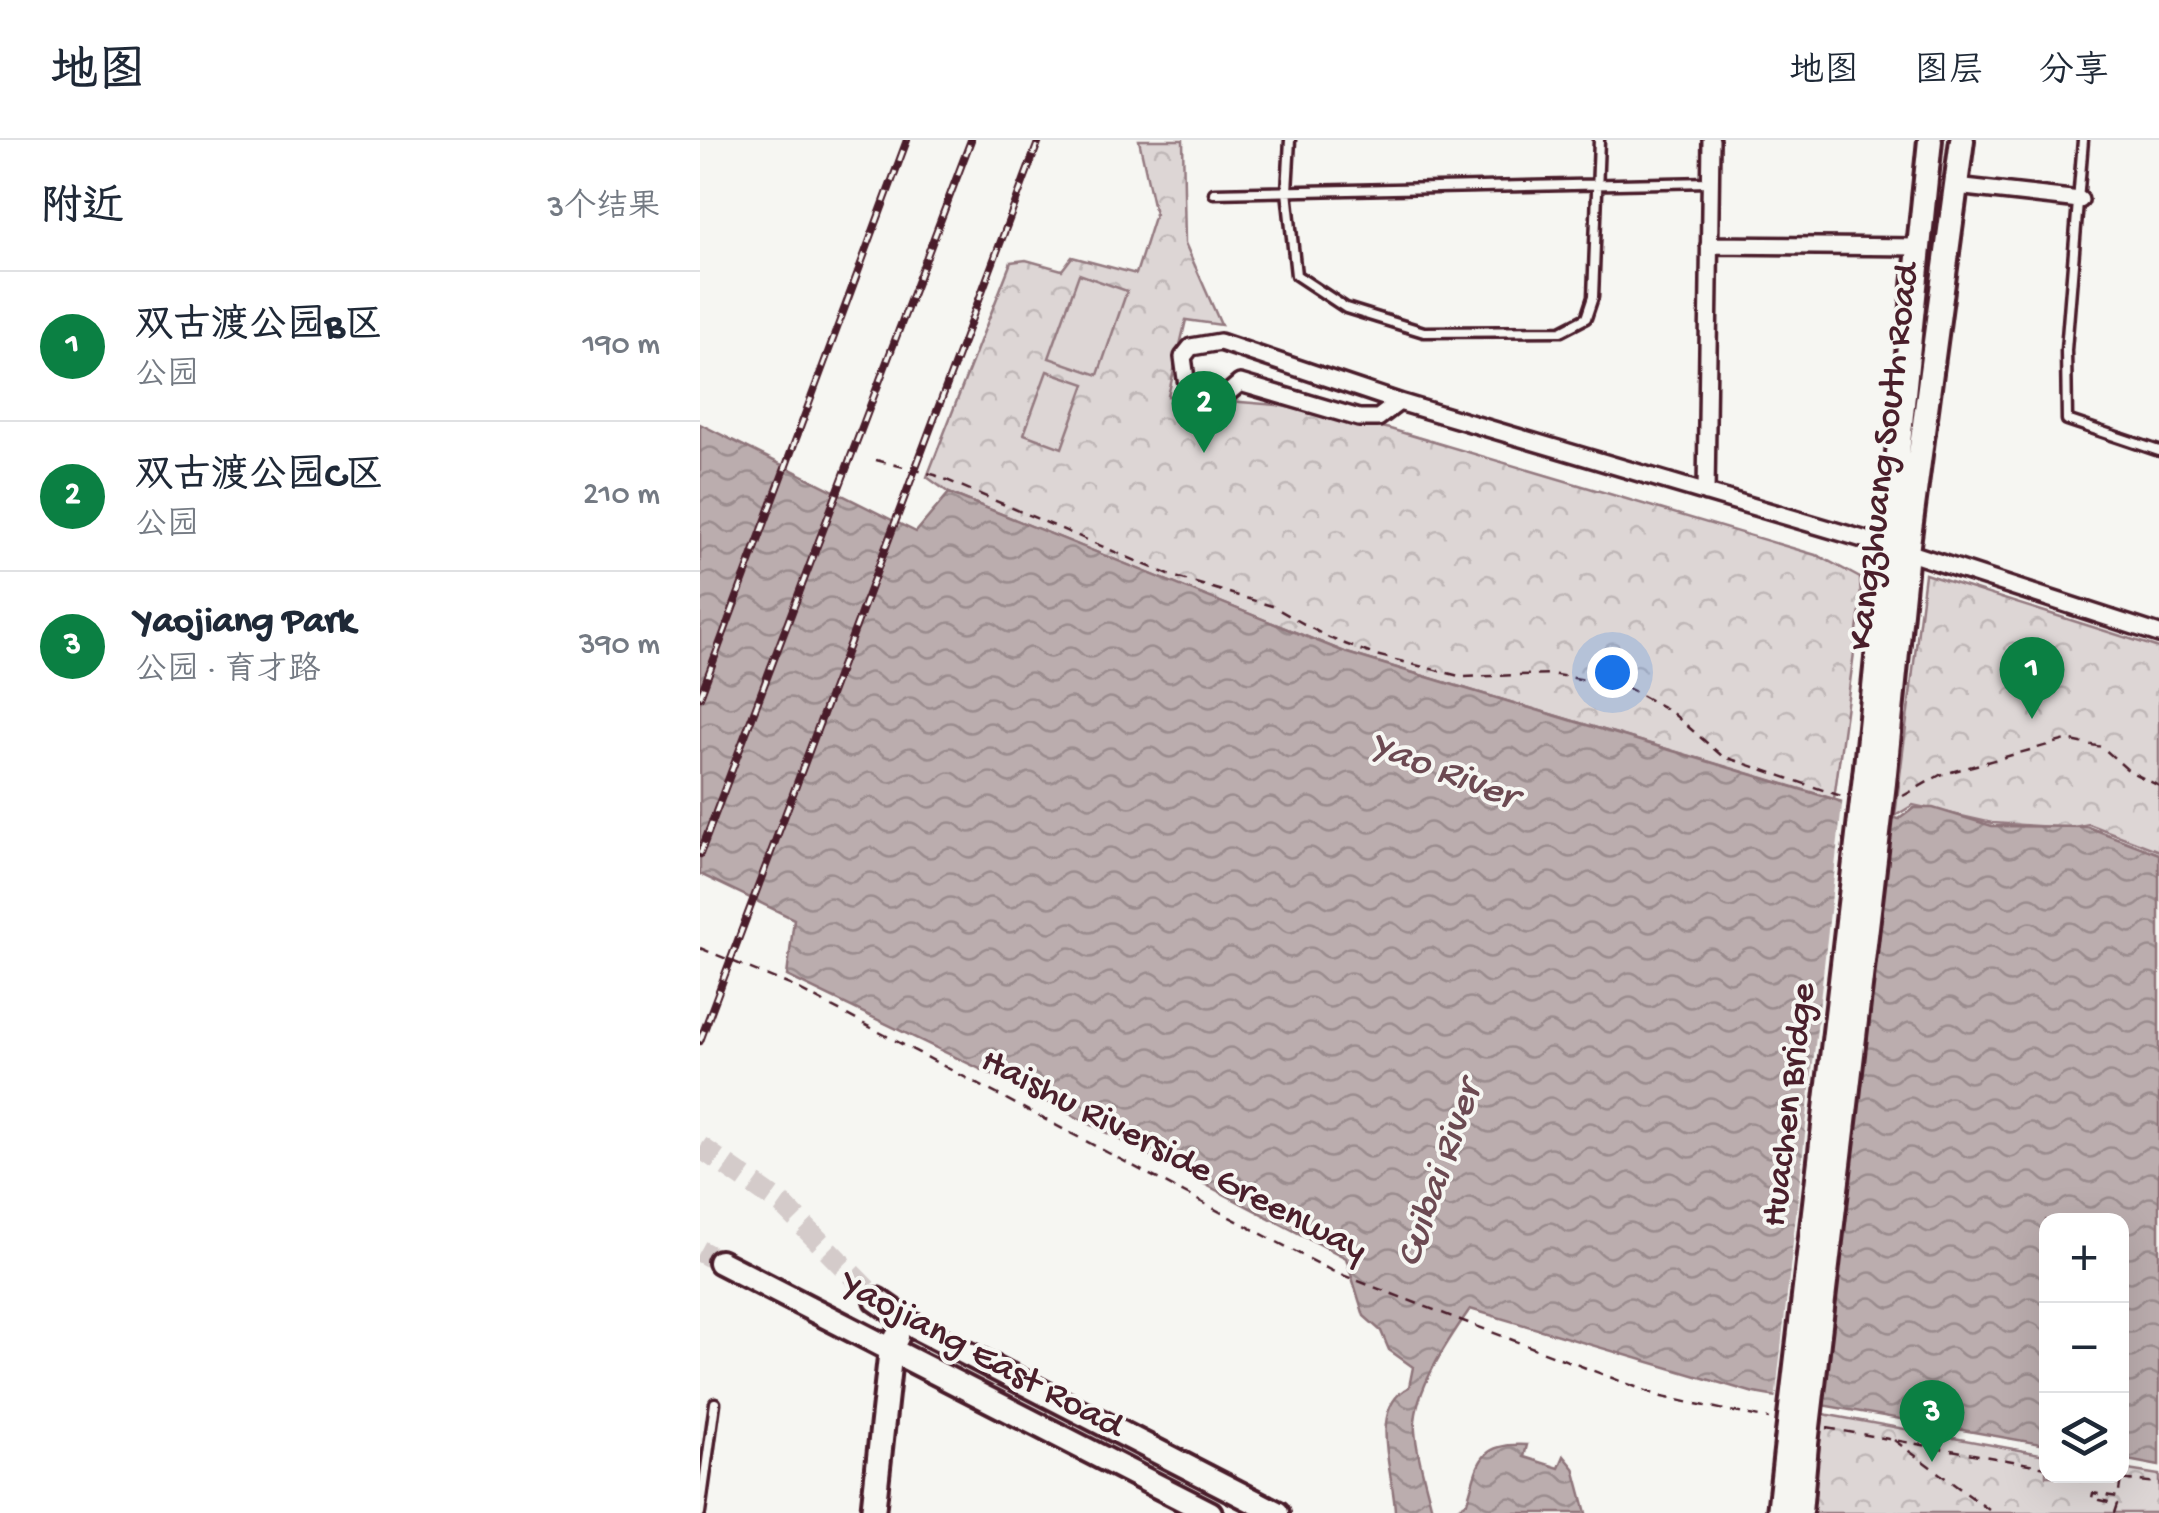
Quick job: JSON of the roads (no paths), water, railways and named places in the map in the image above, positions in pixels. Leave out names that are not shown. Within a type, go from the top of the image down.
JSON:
[{"type":"main road","name":"Kangzhuang South Road","points":[[1882,786],[1930,140]]},
{"type":"main road","name":"Kangzhuang South Road","points":[[1898,550],[1962,140]]},
{"type":"main road","name":"Huachen Bridge","points":[[1801,1437],[1882,786]]},
{"type":"main road","name":"Yaojiang East Road","points":[[720,1262],[1210,1513]]},
{"type":"main road","name":"Yaojiang East Road","points":[[877,1300],[911,1324],[1277,1513]]},
{"type":"main road","points":[[873,1513],[899,1351],[911,1324]]},
{"type":"main road","points":[[887,1513],[899,1351]]},
{"type":"main road","points":[[1778,1513],[1801,1437]]},
{"type":"main road","points":[[1800,1513],[1801,1437]]},
{"type":"street","points":[[1706,493],[1711,140]]},
{"type":"street","points":[[1956,186],[2080,200]]},
{"type":"street","points":[[1710,245],[1919,248]]},
{"type":"street","points":[[1398,402],[1378,418],[1359,418],[1240,383],[1227,394],[1203,392],[1186,379],[1183,356],[1191,347],[1220,342],[1398,402],[1898,550],[2159,634]]},
{"type":"lane","points":[[1290,140],[1287,191],[1296,276],[1346,308],[1424,332],[1561,331],[1586,318],[1593,297],[1599,140]]},
{"type":"lane","points":[[2084,140],[2066,350],[2068,420],[2159,451]]},
{"type":"lane","points":[[1214,193],[1710,182]]},
{"type":"lane","points":[[700,1513],[715,1403]]},
{"type":"water","points":[[700,424],[916,532],[949,493],[1347,653],[1899,819],[1914,808],[1933,808],[1992,826],[2088,827],[2159,854],[2159,1466],[2129,1460],[2129,1213],[2039,1213],[2039,1444],[1754,1393],[1470,1309],[1434,1367],[1419,1400],[1415,1431],[1432,1509],[1456,1509],[1467,1502],[1478,1466],[1489,1452],[1498,1447],[1527,1445],[1524,1457],[1559,1468],[1564,1456],[1574,1468],[1586,1513],[1395,1513],[1386,1427],[1396,1397],[1409,1387],[1413,1367],[1389,1350],[1381,1331],[1364,1316],[1346,1258],[1038,1097],[787,976],[794,919],[700,874]]},
{"type":"tunnel","points":[[700,1147],[783,1205],[877,1300]]},
{"type":"tunnel","points":[[700,1251],[720,1262]]},
{"type":"railway","points":[[700,697],[907,140]]},
{"type":"railway","points":[[700,854],[971,140]]},
{"type":"railway","points":[[700,1041],[1039,140]]},
{"type":"place","name":"双古渡公园C区","points":[[1204,453]]},
{"type":"place","name":"双古渡公园B区","points":[[2032,719]]},
{"type":"place","name":"Yaojiang Park","points":[[1932,1462]]},
{"type":"water label","name":"Yao River","points":[[1443,773]]},
{"type":"water label","name":"Cuibai River","points":[[1441,1175]]}]
